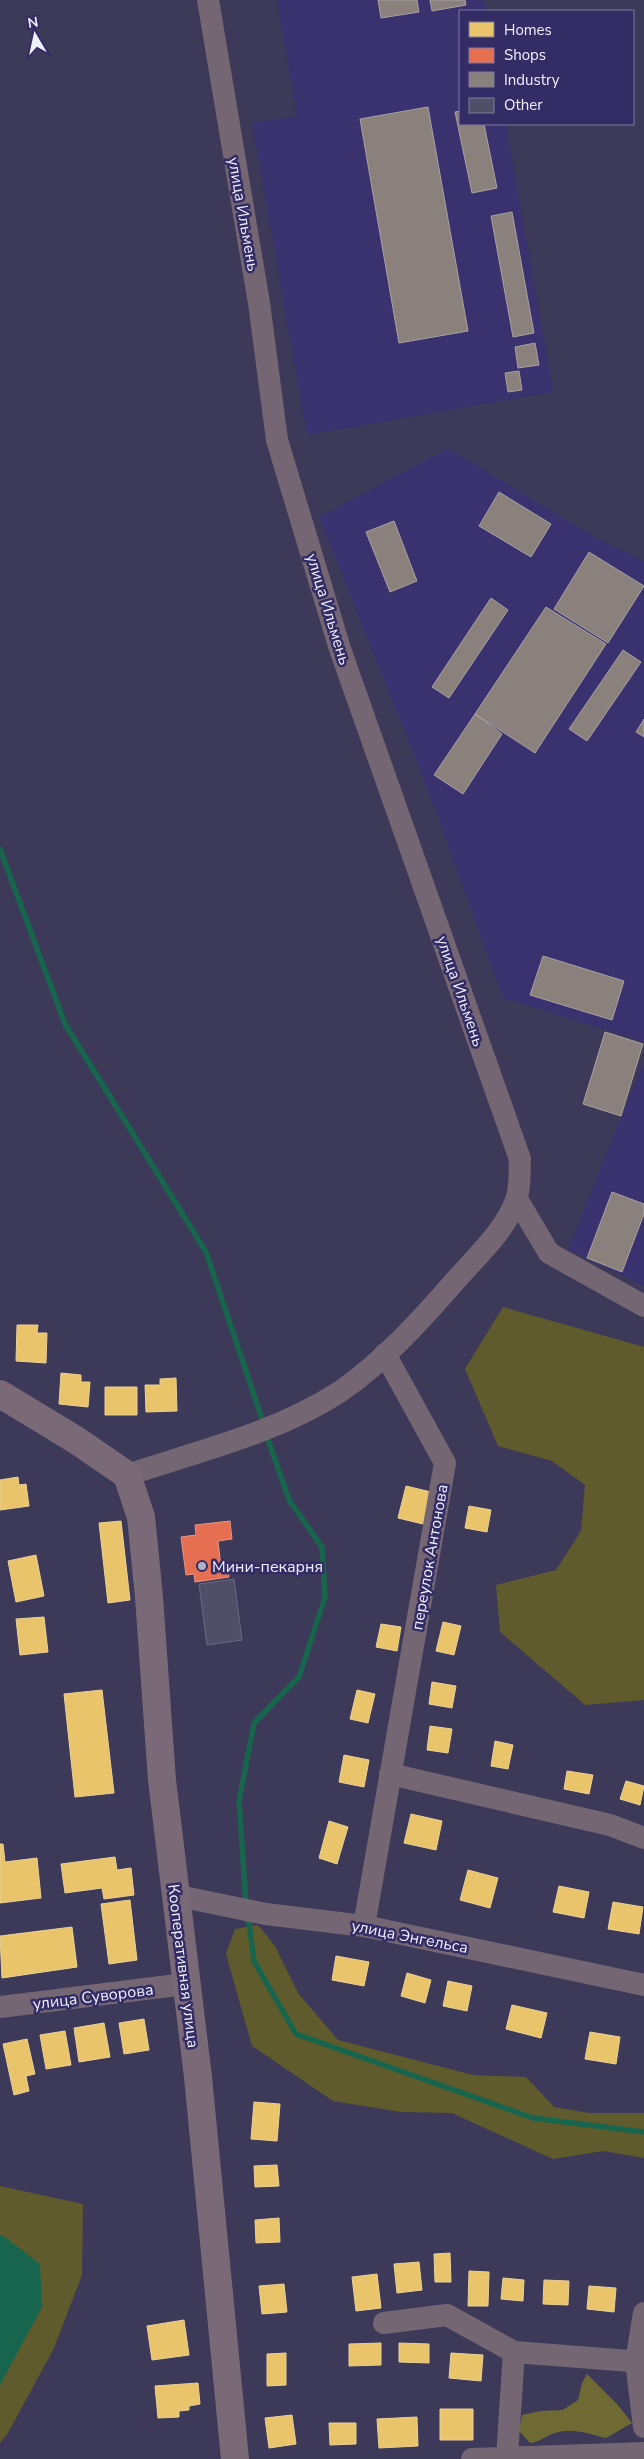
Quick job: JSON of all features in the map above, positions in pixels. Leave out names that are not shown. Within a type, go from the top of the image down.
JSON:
[{"type":"street","name":"улица Ильмень","points":[[127,1474],[239,1439],[293,1417],[341,1390],[385,1354],[442,1295],[502,1227],[517,1198],[520,1158],[340,649],[277,440],[259,303],[208,0]]},
{"type":"street","points":[[517,1198],[549,1253],[644,1306]]},
{"type":"street","name":"переулок Антонова","points":[[364,1926],[445,1463],[385,1354]]},
{"type":"street","points":[[0,1394],[76,1440],[127,1474]]},
{"type":"street","name":"Кооперативная улица","points":[[127,1474],[141,1518],[143,1535],[162,1780],[174,1895],[198,2077],[235,2459]]},
{"type":"street","points":[[390,1774],[610,1825],[644,1838]]},
{"type":"street","name":"улица Энгельса","points":[[174,1895],[266,1914],[364,1926],[644,1985]]},
{"type":"street","name":"улица Суворова","points":[[0,2007],[185,1984]]},
{"type":"street","points":[[644,2313],[640,2362],[644,2427]]},
{"type":"street","points":[[384,2324],[447,2316],[514,2352],[640,2362]]},
{"type":"street","points":[[507,2457],[514,2352]]},
{"type":"street","points":[[472,2459],[644,2452]]},
{"type":"shaded area","points":[[277,0],[484,0],[486,10],[459,10],[459,125],[506,125],[553,392],[307,435],[252,123],[297,116]]},
{"type":"shaded area","points":[[448,448],[596,538],[644,561],[644,1042],[503,998],[426,785],[319,517]]},
{"type":"shaded area","points":[[644,1061],[644,1286],[568,1249]]},
{"type":"shaded area","points":[[503,1307],[644,1347],[644,1700],[585,1705],[500,1632],[496,1585],[556,1570],[581,1531],[585,1485],[552,1461],[498,1446],[465,1369]]},
{"type":"shaded area","points":[[258,1925],[275,1946],[298,1993],[338,2040],[473,2075],[526,2077],[554,2107],[589,2113],[644,2113],[644,2158],[603,2151],[553,2159],[452,2113],[401,2112],[333,2101],[252,2046],[226,1954],[235,1929]]},
{"type":"shaded area","points":[[0,2186],[83,2204],[82,2275],[54,2348],[8,2433],[0,2443]]},
{"type":"shaded area","points":[[2,2235],[40,2264],[42,2307],[0,2385],[0,2236]]},
{"type":"shaded area","points":[[587,2374],[617,2404],[632,2423],[606,2438],[580,2432],[561,2431],[530,2443],[519,2431],[522,2415],[541,2411],[563,2410],[578,2400],[582,2383]]},
{"type":"building: Homes","points":[[17,1325],[38,1325],[37,1333],[47,1333],[46,1363],[16,1361]]},
{"type":"building: Homes","points":[[61,1373],[81,1375],[81,1382],[90,1382],[88,1407],[59,1404]]},
{"type":"building: Homes","points":[[176,1378],[177,1411],[146,1412],[145,1385],[160,1385],[160,1379]]},
{"type":"building: Homes","points":[[105,1387],[137,1387],[137,1415],[105,1415]]},
{"type":"building: Homes","points":[[18,1477],[19,1485],[26,1484],[29,1506],[0,1510],[0,1480]]},
{"type":"building: Homes","points":[[406,1486],[431,1492],[423,1524],[398,1518]]},
{"type":"building: Homes","points":[[469,1506],[491,1510],[487,1532],[465,1528]]},
{"type":"building: Homes","points":[[121,1521],[130,1600],[108,1603],[99,1523]]},
{"type":"building: Homes","points":[[36,1555],[44,1596],[16,1602],[8,1561]]},
{"type":"building: Homes","points":[[44,1617],[48,1652],[20,1655],[16,1619]]},
{"type":"building: Homes","points":[[443,1622],[461,1626],[454,1655],[436,1651]]},
{"type":"building: Homes","points":[[381,1624],[401,1627],[397,1651],[376,1647]]},
{"type":"building: Homes","points":[[432,1682],[456,1686],[452,1708],[429,1704]]},
{"type":"building: Homes","points":[[102,1690],[114,1793],[75,1797],[64,1694]]},
{"type":"building: Homes","points":[[357,1690],[375,1694],[368,1723],[350,1719]]},
{"type":"building: Homes","points":[[430,1726],[452,1729],[448,1753],[427,1750]]},
{"type":"building: Homes","points":[[495,1741],[513,1745],[508,1769],[491,1766]]},
{"type":"building: Homes","points":[[344,1755],[369,1760],[364,1787],[339,1782]]},
{"type":"building: Homes","points":[[567,1771],[593,1775],[589,1794],[564,1789]]},
{"type":"building: Homes","points":[[626,1781],[644,1786],[640,1805],[620,1799]]},
{"type":"building: Homes","points":[[411,1814],[442,1821],[436,1850],[404,1843]]},
{"type":"building: Homes","points":[[329,1821],[348,1827],[337,1864],[319,1858]]},
{"type":"building: Homes","points":[[0,1844],[3,1844],[5,1862],[37,1858],[41,1898],[0,1903]]},
{"type":"building: Homes","points":[[115,1857],[117,1870],[131,1868],[134,1895],[104,1899],[102,1888],[65,1893],[61,1864]]},
{"type":"building: Homes","points":[[468,1870],[498,1878],[490,1908],[460,1900]]},
{"type":"building: Homes","points":[[559,1886],[589,1892],[584,1918],[553,1912]]},
{"type":"building: Homes","points":[[130,1900],[137,1960],[109,1964],[101,1904]]},
{"type":"building: Homes","points":[[613,1902],[643,1907],[639,1934],[608,1929]]},
{"type":"building: Homes","points":[[72,1927],[77,1967],[2,1978],[0,1936]]},
{"type":"building: Homes","points":[[336,1956],[369,1962],[364,1986],[332,1980]]},
{"type":"building: Homes","points":[[407,1973],[431,1980],[425,2003],[401,1996]]},
{"type":"building: Homes","points":[[448,1981],[472,1986],[467,2011],[443,2006]]},
{"type":"building: Homes","points":[[512,2005],[547,2013],[541,2038],[506,2029]]},
{"type":"building: Homes","points":[[144,2019],[149,2050],[124,2054],[119,2023]]},
{"type":"building: Homes","points":[[104,2023],[110,2057],[79,2062],[74,2028]]},
{"type":"building: Homes","points":[[65,2031],[71,2065],[46,2069],[40,2035]]},
{"type":"building: Homes","points":[[590,2032],[620,2037],[616,2064],[585,2059]]},
{"type":"building: Homes","points":[[27,2039],[35,2074],[26,2076],[29,2091],[14,2095],[3,2044]]},
{"type":"building: Homes","points":[[254,2102],[280,2104],[277,2141],[251,2139]]},
{"type":"building: Homes","points":[[277,2165],[279,2186],[255,2187],[254,2166]]},
{"type":"building: Homes","points":[[279,2218],[280,2242],[256,2243],[255,2220]]},
{"type":"building: Homes","points":[[450,2253],[451,2282],[435,2282],[434,2254]]},
{"type":"building: Homes","points":[[419,2262],[422,2290],[397,2293],[394,2264]]},
{"type":"building: Homes","points":[[469,2271],[489,2272],[488,2306],[468,2306]]},
{"type":"building: Homes","points":[[377,2274],[381,2308],[356,2311],[352,2277]]},
{"type":"building: Homes","points":[[503,2278],[524,2280],[523,2301],[501,2299]]},
{"type":"building: Homes","points":[[544,2280],[569,2281],[568,2305],[543,2304]]},
{"type":"building: Homes","points":[[284,2284],[287,2312],[262,2314],[259,2286]]},
{"type":"building: Homes","points":[[589,2286],[616,2288],[614,2312],[587,2309]]},
{"type":"building: Homes","points":[[184,2320],[189,2355],[152,2360],[147,2326]]},
{"type":"building: Homes","points":[[381,2343],[381,2365],[349,2366],[349,2344]]},
{"type":"building: Homes","points":[[399,2343],[429,2344],[429,2363],[399,2362]]},
{"type":"building: Homes","points":[[286,2353],[286,2385],[267,2386],[267,2354]]},
{"type":"building: Homes","points":[[451,2353],[483,2355],[481,2381],[449,2378]]},
{"type":"building: Homes","points":[[198,2383],[200,2404],[189,2406],[189,2410],[179,2411],[179,2417],[158,2418],[155,2386]]},
{"type":"building: Homes","points":[[440,2409],[473,2409],[473,2440],[440,2440]]},
{"type":"building: Homes","points":[[292,2415],[296,2444],[269,2448],[265,2418]]},
{"type":"building: Homes","points":[[417,2417],[418,2446],[379,2448],[377,2419]]},
{"type":"building: Homes","points":[[329,2423],[356,2423],[356,2444],[330,2445]]},
{"type":"building: Shops","points":[[230,1521],[232,1539],[218,1541],[221,1567],[228,1566],[229,1577],[195,1582],[194,1574],[186,1575],[181,1537],[196,1535],[195,1525]]},
{"type":"building: Industry","points":[[378,0],[417,0],[419,12],[381,18]]},
{"type":"building: Industry","points":[[430,0],[465,0],[466,5],[432,11]]},
{"type":"building: Industry","points":[[428,107],[468,331],[399,343],[360,119]]},
{"type":"building: Industry","points":[[459,111],[459,125],[484,125],[497,188],[472,193],[455,112]]},
{"type":"building: Industry","points":[[512,212],[534,333],[513,337],[491,216]]},
{"type":"building: Industry","points":[[535,343],[539,365],[518,368],[515,347]]},
{"type":"building: Industry","points":[[519,371],[522,390],[508,392],[505,373]]},
{"type":"building: Industry","points":[[499,492],[551,524],[531,557],[479,526]]},
{"type":"building: Industry","points":[[394,521],[417,581],[390,592],[366,532]]},
{"type":"building: Industry","points":[[589,552],[644,586],[608,643],[554,609]]},
{"type":"building: Industry","points":[[491,598],[508,610],[449,698],[432,687]]},
{"type":"building: Industry","points":[[546,607],[606,644],[535,753],[475,714]]},
{"type":"building: Industry","points":[[623,650],[641,662],[587,741],[569,729]]},
{"type":"building: Industry","points":[[475,714],[502,734],[463,794],[434,775]]},
{"type":"building: Industry","points":[[644,719],[644,737],[636,732]]},
{"type":"building: Industry","points":[[543,956],[624,981],[612,1020],[530,995]]},
{"type":"building: Industry","points":[[605,1032],[643,1044],[621,1116],[583,1104]]},
{"type":"building: Industry","points":[[612,1192],[644,1204],[644,1214],[622,1272],[587,1258]]},
{"type":"building: Other","points":[[234,1579],[242,1640],[207,1645],[199,1584]]},
{"type":"waterway","points":[[0,849],[65,1024],[206,1252],[264,1425]]},
{"type":"waterway","points":[[246,1904],[239,1801],[254,1723],[299,1677],[325,1597],[322,1547],[289,1500],[266,1434]]},
{"type":"waterway","points":[[248,1916],[254,1961],[296,2034],[533,2118],[644,2132]]},
{"type":"place","name":"Мини-пекарня","points":[[202,1566]]}]
